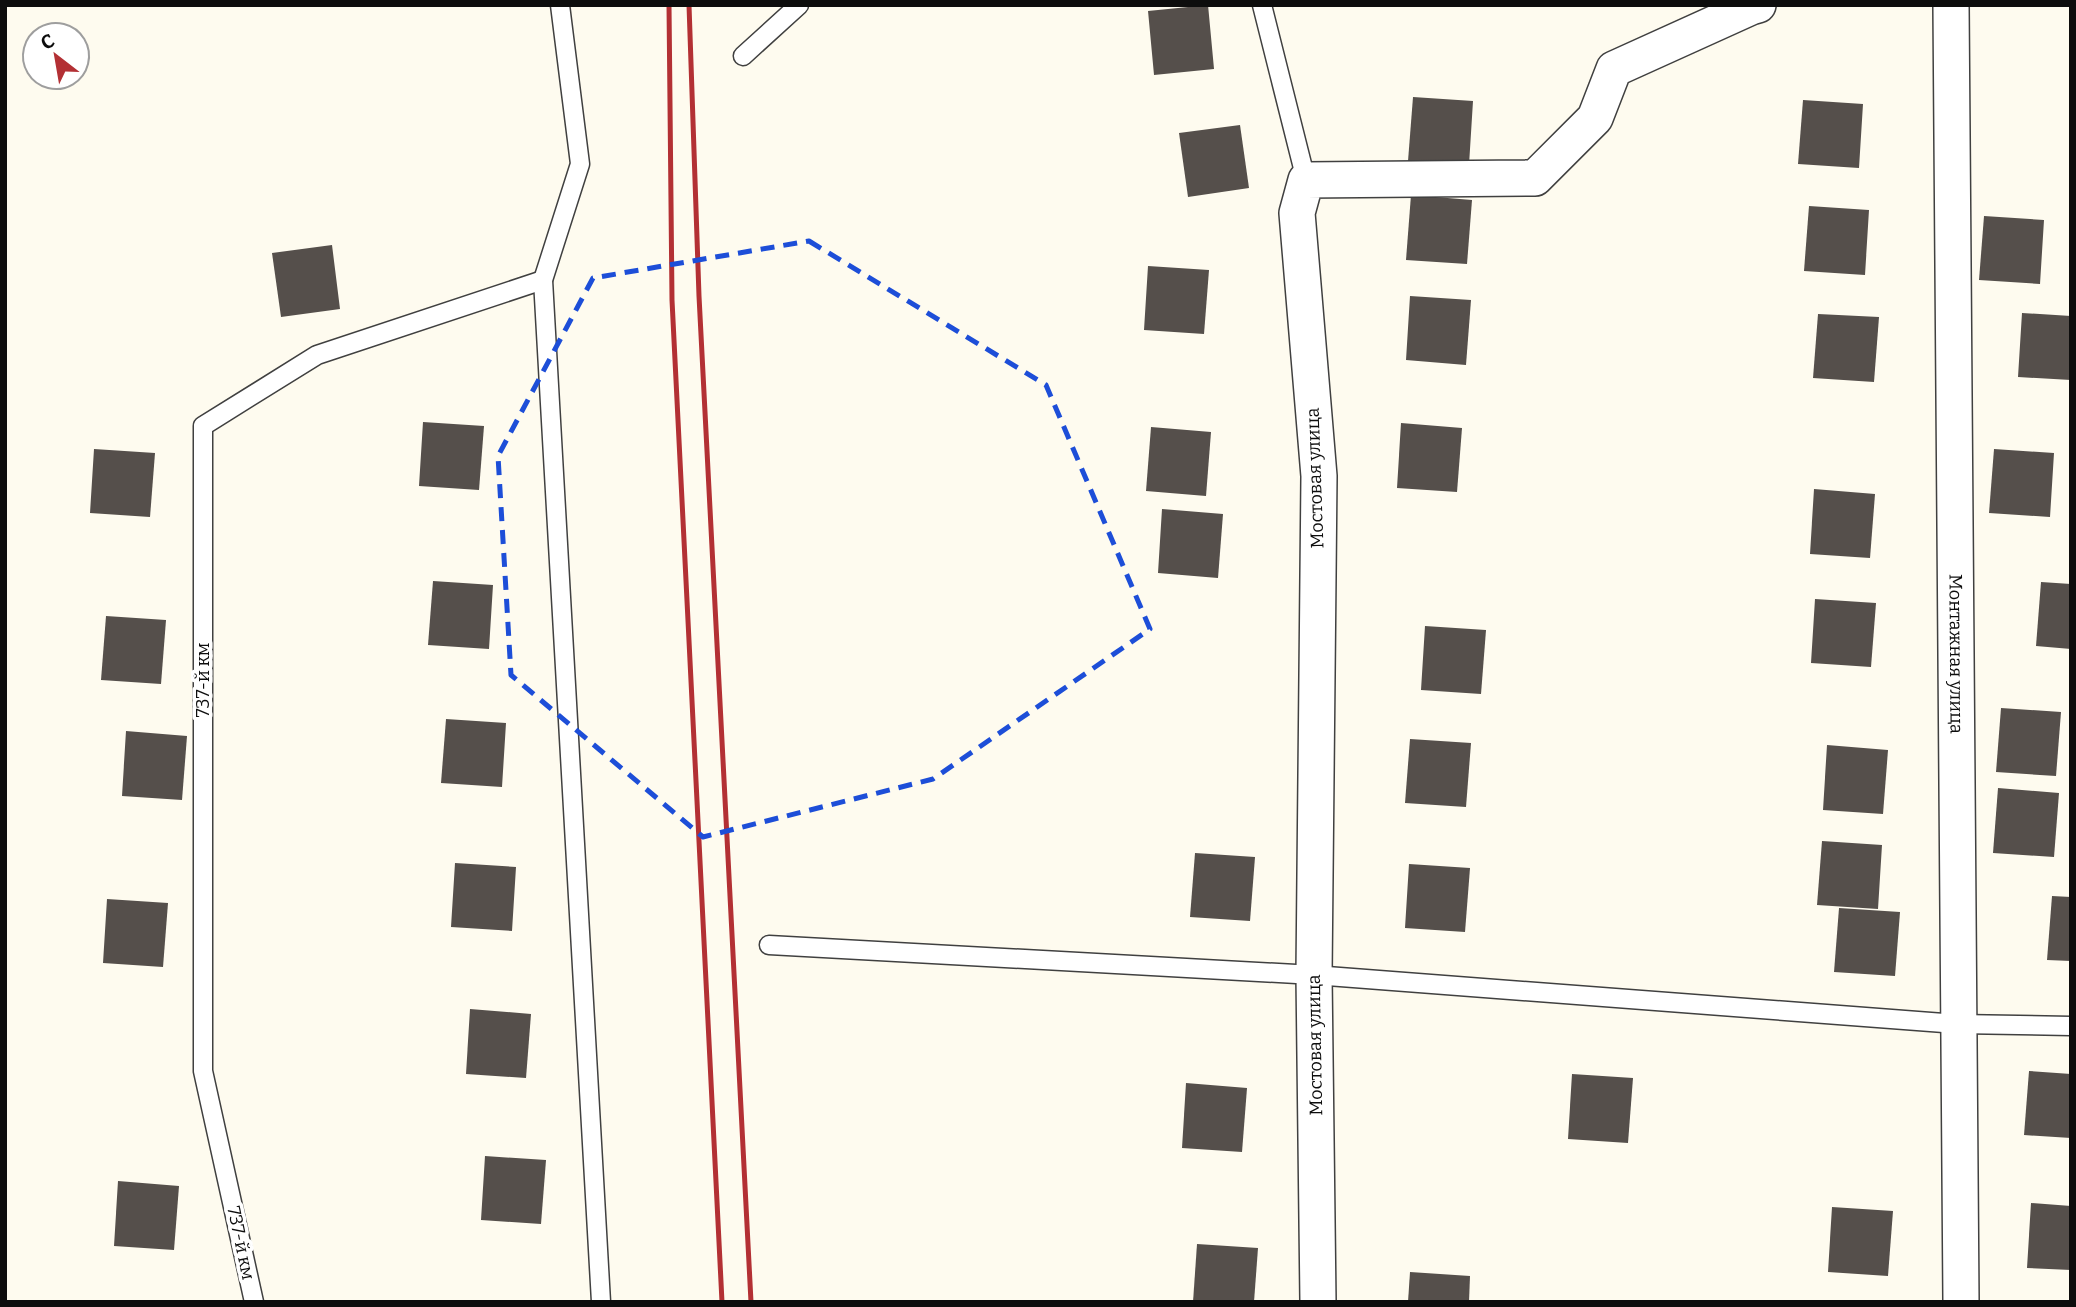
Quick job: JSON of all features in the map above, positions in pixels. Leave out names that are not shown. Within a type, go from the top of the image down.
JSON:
[{"type":"street","points":[[1306,180],[1535,178],[1595,118],[1614,69],[1758,5]]},
{"type":"street","name":"Монтажная улица","points":[[1951,5],[1961,1302]]},
{"type":"street","name":"Мостовая улица","points":[[1306,180],[1297,213],[1319,476],[1314,975],[1318,1302]]},
{"type":"lane","points":[[560,5],[580,164],[543,280],[601,1302]]},
{"type":"lane","points":[[743,56],[799,5]]},
{"type":"lane","points":[[1262,5],[1306,180]]},
{"type":"lane","name":"737-й км","points":[[254,1302],[203,1071],[203,426],[317,355],[543,280]]},
{"type":"lane","points":[[769,945],[1314,975],[1957,1024],[2071,1026]]},
{"type":"highlighted area","points":[[809,241],[1046,385],[1150,629],[933,779],[703,837],[511,675],[498,456],[593,278]]},
{"type":"building","points":[[1208,5],[1214,69],[1154,75],[1148,11]]},
{"type":"building","points":[[1413,97],[1473,101],[1469,165],[1408,161]]},
{"type":"building","points":[[1803,100],[1863,104],[1859,168],[1798,164]]},
{"type":"building","points":[[1240,125],[1249,188],[1188,197],[1179,133]]},
{"type":"building","points":[[1411,195],[1472,200],[1467,264],[1406,260]]},
{"type":"building","points":[[1809,206],[1869,210],[1865,275],[1804,271]]},
{"type":"building","points":[[1984,216],[2044,220],[2040,284],[1979,280]]},
{"type":"building","points":[[332,245],[340,309],[281,317],[272,253]]},
{"type":"building","points":[[1148,266],[1209,270],[1204,334],[1144,330]]},
{"type":"building","points":[[1410,296],[1471,300],[1466,365],[1406,360]]},
{"type":"building","points":[[2022,313],[2071,316],[2071,380],[2018,377]]},
{"type":"building","points":[[1818,314],[1879,317],[1874,382],[1813,378]]},
{"type":"building","points":[[423,422],[484,426],[479,490],[419,486]]},
{"type":"building","points":[[1401,423],[1462,428],[1457,492],[1397,488]]},
{"type":"building","points":[[1151,427],[1211,432],[1206,496],[1146,491]]},
{"type":"building","points":[[94,449],[155,453],[150,517],[90,513]]},
{"type":"building","points":[[1994,449],[2054,453],[2050,517],[1989,513]]},
{"type":"building","points":[[1814,489],[1875,494],[1870,558],[1810,554]]},
{"type":"building","points":[[1162,509],[1223,514],[1218,578],[1158,573]]},
{"type":"building","points":[[433,581],[493,585],[489,649],[428,645]]},
{"type":"building","points":[[2041,582],[2071,584],[2071,649],[2036,646]]},
{"type":"building","points":[[1815,599],[1876,603],[1871,667],[1811,663]]},
{"type":"building","points":[[106,616],[166,620],[161,684],[101,680]]},
{"type":"building","points":[[1425,626],[1486,630],[1481,694],[1421,690]]},
{"type":"building","points":[[2001,708],[2061,712],[2056,776],[1996,772]]},
{"type":"building","points":[[446,719],[506,723],[502,787],[441,783]]},
{"type":"building","points":[[126,731],[187,736],[182,800],[122,796]]},
{"type":"building","points":[[1410,739],[1471,743],[1466,807],[1405,803]]},
{"type":"building","points":[[1827,745],[1888,750],[1883,814],[1823,810]]},
{"type":"building","points":[[1998,788],[2059,793],[2054,857],[1993,853]]},
{"type":"building","points":[[1822,841],[1882,845],[1878,909],[1817,905]]},
{"type":"building","points":[[1195,853],[1255,857],[1250,921],[1190,917]]},
{"type":"building","points":[[455,863],[516,867],[512,931],[451,927]]},
{"type":"building","points":[[1409,864],[1470,868],[1465,932],[1405,928]]},
{"type":"building","points":[[2052,896],[2071,897],[2071,961],[2047,960]]},
{"type":"building","points":[[107,899],[168,903],[163,967],[103,963]]},
{"type":"building","points":[[1839,908],[1900,912],[1895,976],[1834,972]]},
{"type":"building","points":[[470,1009],[531,1014],[526,1078],[466,1074]]},
{"type":"building","points":[[2029,1071],[2071,1074],[2071,1138],[2024,1135]]},
{"type":"building","points":[[1572,1074],[1633,1078],[1628,1143],[1568,1139]]},
{"type":"building","points":[[1186,1083],[1247,1088],[1242,1152],[1182,1148]]},
{"type":"building","points":[[485,1156],[546,1160],[541,1224],[481,1220]]},
{"type":"building","points":[[118,1181],[179,1186],[174,1250],[114,1246]]},
{"type":"building","points":[[2031,1203],[2071,1206],[2071,1270],[2027,1268]]},
{"type":"building","points":[[1832,1207],[1893,1211],[1888,1276],[1828,1272]]},
{"type":"building","points":[[1197,1244],[1258,1248],[1254,1302],[1193,1302]]},
{"type":"building","points":[[1410,1272],[1470,1276],[1469,1302],[1408,1302]]},
{"type":"railway","points":[[669,5],[672,300],[722,1302]]},
{"type":"railway","points":[[689,5],[699,296],[751,1302]]}]
